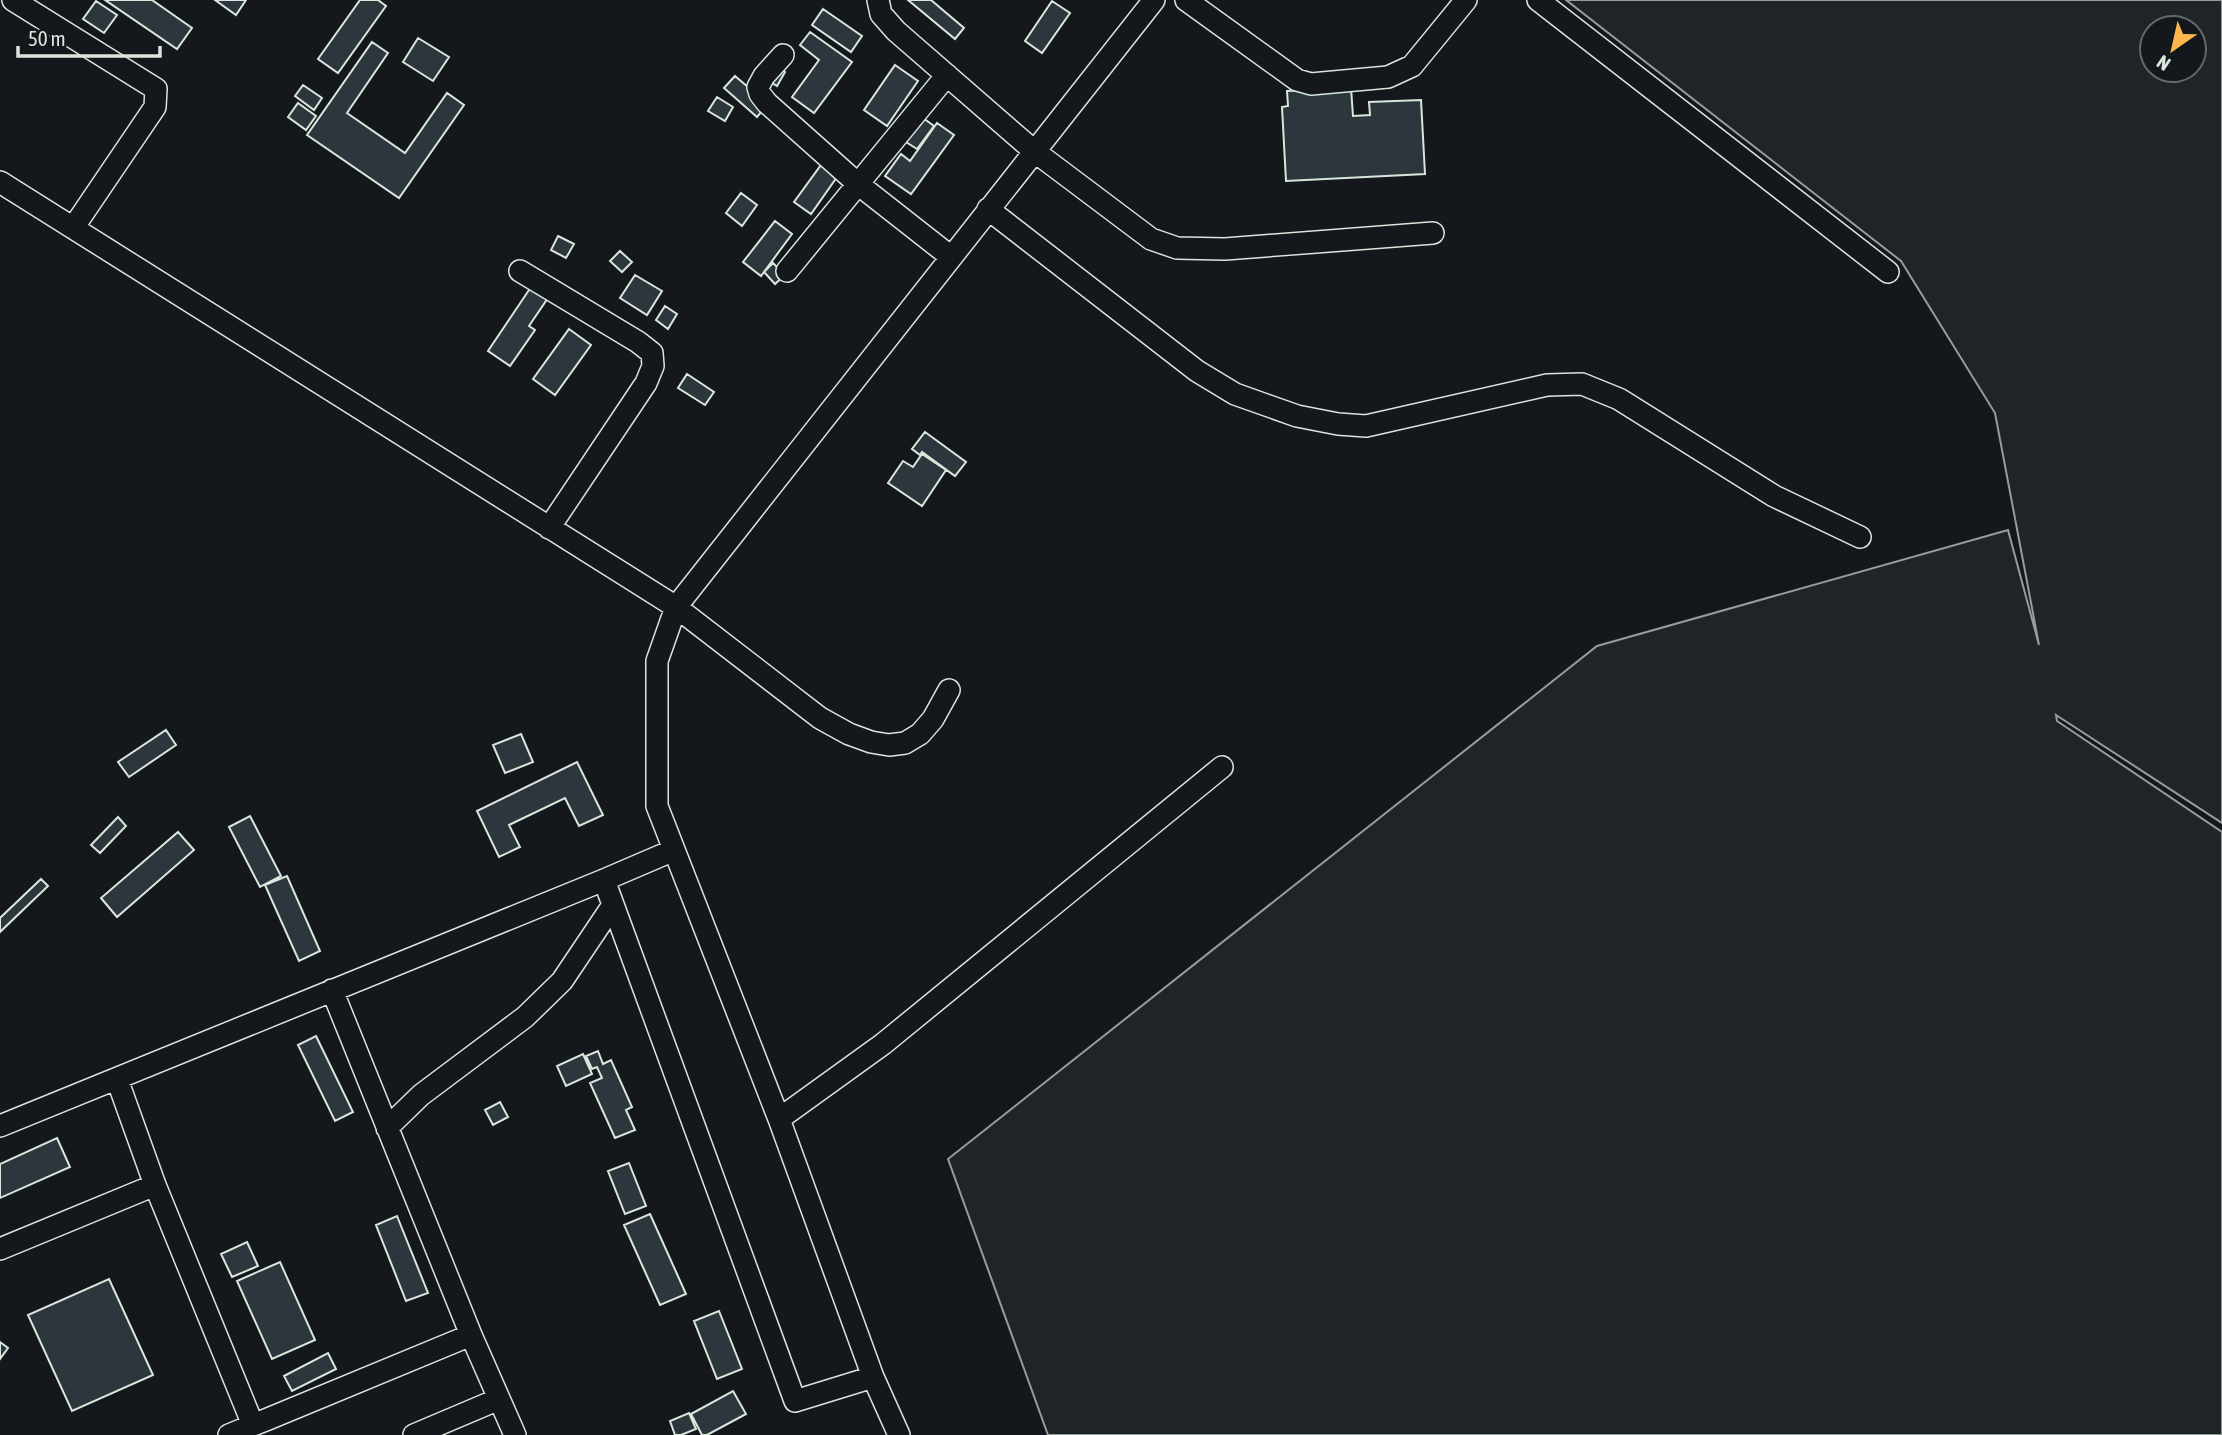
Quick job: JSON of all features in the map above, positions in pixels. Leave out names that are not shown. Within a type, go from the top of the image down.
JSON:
[{"type":"street","points":[[13,0],[156,89],[155,107],[73,228]]},
{"type":"street","points":[[878,0],[881,14],[896,31],[1034,151],[1151,239],[1177,248],[1225,248],[1433,233]]},
{"type":"street","points":[[899,1435],[873,1377],[779,1119],[657,806],[657,661],[676,607],[1154,0]]},
{"type":"street","points":[[1186,0],[1297,80],[1311,84],[1388,77],[1412,66],[1466,0]]},
{"type":"street","points":[[1538,0],[1888,272]]},
{"type":"street","points":[[782,55],[758,86],[767,103],[858,184],[951,257]]},
{"type":"street","points":[[787,271],[947,75]]},
{"type":"street","points":[[0,182],[676,607],[820,718],[849,734],[888,745],[905,743],[920,734],[933,719],[948,690]]},
{"type":"street","points":[[988,209],[1196,372],[1236,394],[1297,416],[1366,426],[1547,385],[1582,384],[1619,400],[1774,496],[1860,537]]},
{"type":"street","points":[[520,271],[652,353],[653,366],[646,383],[549,528]]},
{"type":"street","points":[[779,1119],[883,1044],[1222,767]]},
{"type":"street","points":[[0,1126],[674,850]]},
{"type":"street","points":[[604,880],[795,1401],[873,1377]]},
{"type":"street","points":[[387,1128],[421,1096],[525,1017],[562,981],[613,905]]},
{"type":"street","points":[[332,990],[514,1435]]},
{"type":"street","points":[[117,1079],[155,1185],[265,1426]]},
{"type":"street","points":[[0,1249],[155,1185]]},
{"type":"street","points":[[229,1435],[265,1426],[471,1335]]},
{"type":"street","points":[[414,1435],[499,1399]]},
{"type":"shaded area","points":[[1566,0],[2222,0],[2222,823],[2056,715],[2057,721],[2222,832],[2222,1435],[1048,1435],[948,1159],[1597,646],[2008,530],[2039,645],[1995,413],[1901,261]]},
{"type":"building","points":[[105,0],[152,0],[192,28],[177,49]]},
{"type":"building","points":[[215,0],[246,0],[236,15]]},
{"type":"building","points":[[360,0],[378,0],[386,6],[338,73],[318,59]]},
{"type":"building","points":[[908,0],[931,0],[964,28],[955,39]]},
{"type":"building","points":[[96,1],[117,15],[104,33],[83,19]]},
{"type":"building","points":[[1052,1],[1070,13],[1042,53],[1025,41]]},
{"type":"building","points":[[823,9],[862,36],[851,52],[812,25]]},
{"type":"building","points":[[810,32],[852,62],[814,113],[792,97],[819,60],[800,45]]},
{"type":"building","points":[[418,38],[449,57],[433,81],[403,62]]},
{"type":"building","points":[[372,42],[388,53],[347,113],[405,153],[447,93],[464,105],[399,198],[307,135]]},
{"type":"building","points":[[895,65],[918,81],[887,126],[864,110]]},
{"type":"building","points":[[777,67],[785,72],[777,86],[769,81]]},
{"type":"building","points":[[735,76],[768,104],[757,117],[724,88]]},
{"type":"building","points":[[303,85],[322,98],[314,110],[295,96]]},
{"type":"building","points":[[1351,88],[1353,116],[1370,115],[1369,102],[1421,100],[1425,174],[1286,181],[1282,107],[1288,106],[1287,91]]},
{"type":"building","points":[[717,97],[733,107],[725,121],[708,111]]},
{"type":"building","points":[[298,103],[316,116],[306,130],[288,117]]},
{"type":"building","points":[[923,118],[934,126],[917,149],[906,142]]},
{"type":"building","points":[[937,123],[954,135],[911,194],[885,176],[901,154],[910,161]]},
{"type":"building","points":[[821,165],[837,177],[811,214],[794,202]]},
{"type":"building","points":[[741,193],[757,205],[742,226],[726,213]]},
{"type":"building","points":[[775,221],[792,234],[761,276],[743,262]]},
{"type":"building","points":[[558,236],[574,244],[566,258],[551,250]]},
{"type":"building","points":[[620,251],[632,262],[622,272],[610,261]]},
{"type":"building","points":[[773,263],[785,275],[775,284],[764,272]]},
{"type":"building","points":[[635,275],[662,291],[647,315],[620,298]]},
{"type":"building","points":[[535,281],[552,292],[529,326],[535,330],[510,366],[488,351]]},
{"type":"building","points":[[665,306],[677,314],[668,329],[656,320]]},
{"type":"building","points":[[569,329],[591,345],[555,395],[533,379]]},
{"type":"building","points":[[687,374],[714,392],[705,405],[678,388]]},
{"type":"building","points":[[925,432],[966,462],[955,476],[922,452],[920,455],[912,449]]},
{"type":"building","points":[[922,454],[946,470],[922,506],[888,483],[903,461],[913,467]]},
{"type":"building","points":[[166,730],[176,745],[129,777],[118,762]]},
{"type":"building","points":[[521,734],[533,762],[505,773],[493,745]]},
{"type":"building","points":[[577,762],[603,815],[579,826],[565,798],[509,825],[520,847],[499,857],[477,811]]},
{"type":"building","points":[[250,816],[281,876],[260,887],[229,827]]},
{"type":"building","points":[[118,817],[126,826],[100,853],[91,845]]},
{"type":"building","points":[[178,832],[194,850],[117,917],[101,898]]},
{"type":"building","points":[[287,876],[320,951],[299,961],[265,885]]},
{"type":"building","points":[[41,879],[48,886],[0,932],[0,918]]},
{"type":"building","points":[[316,1036],[353,1112],[335,1121],[298,1045]]},
{"type":"building","points":[[598,1051],[603,1064],[611,1060],[632,1107],[626,1110],[635,1130],[615,1138],[590,1083],[602,1078],[597,1067],[592,1069],[586,1056]]},
{"type":"building","points":[[583,1054],[592,1074],[566,1086],[557,1066]]},
{"type":"building","points":[[500,1102],[508,1117],[493,1125],[485,1110]]},
{"type":"building","points":[[57,1138],[70,1167],[0,1198],[0,1164]]},
{"type":"building","points":[[629,1163],[646,1206],[625,1214],[608,1171]]},
{"type":"building","points":[[650,1214],[686,1294],[660,1305],[624,1225]]},
{"type":"building","points":[[397,1216],[428,1293],[406,1301],[376,1225]]},
{"type":"building","points":[[247,1242],[258,1266],[232,1277],[221,1254]]},
{"type":"building","points":[[280,1262],[315,1340],[272,1359],[237,1281]]},
{"type":"building","points":[[109,1279],[153,1375],[72,1411],[28,1315]]},
{"type":"building","points":[[719,1311],[742,1369],[717,1379],[694,1321]]},
{"type":"building","points":[[0,1342],[8,1348],[0,1359]]},
{"type":"building","points":[[328,1353],[336,1369],[292,1391],[284,1376]]},
{"type":"building","points":[[733,1391],[746,1414],[707,1435],[702,1435],[691,1414]]},
{"type":"building","points":[[689,1413],[696,1429],[675,1435],[670,1421]]}]
